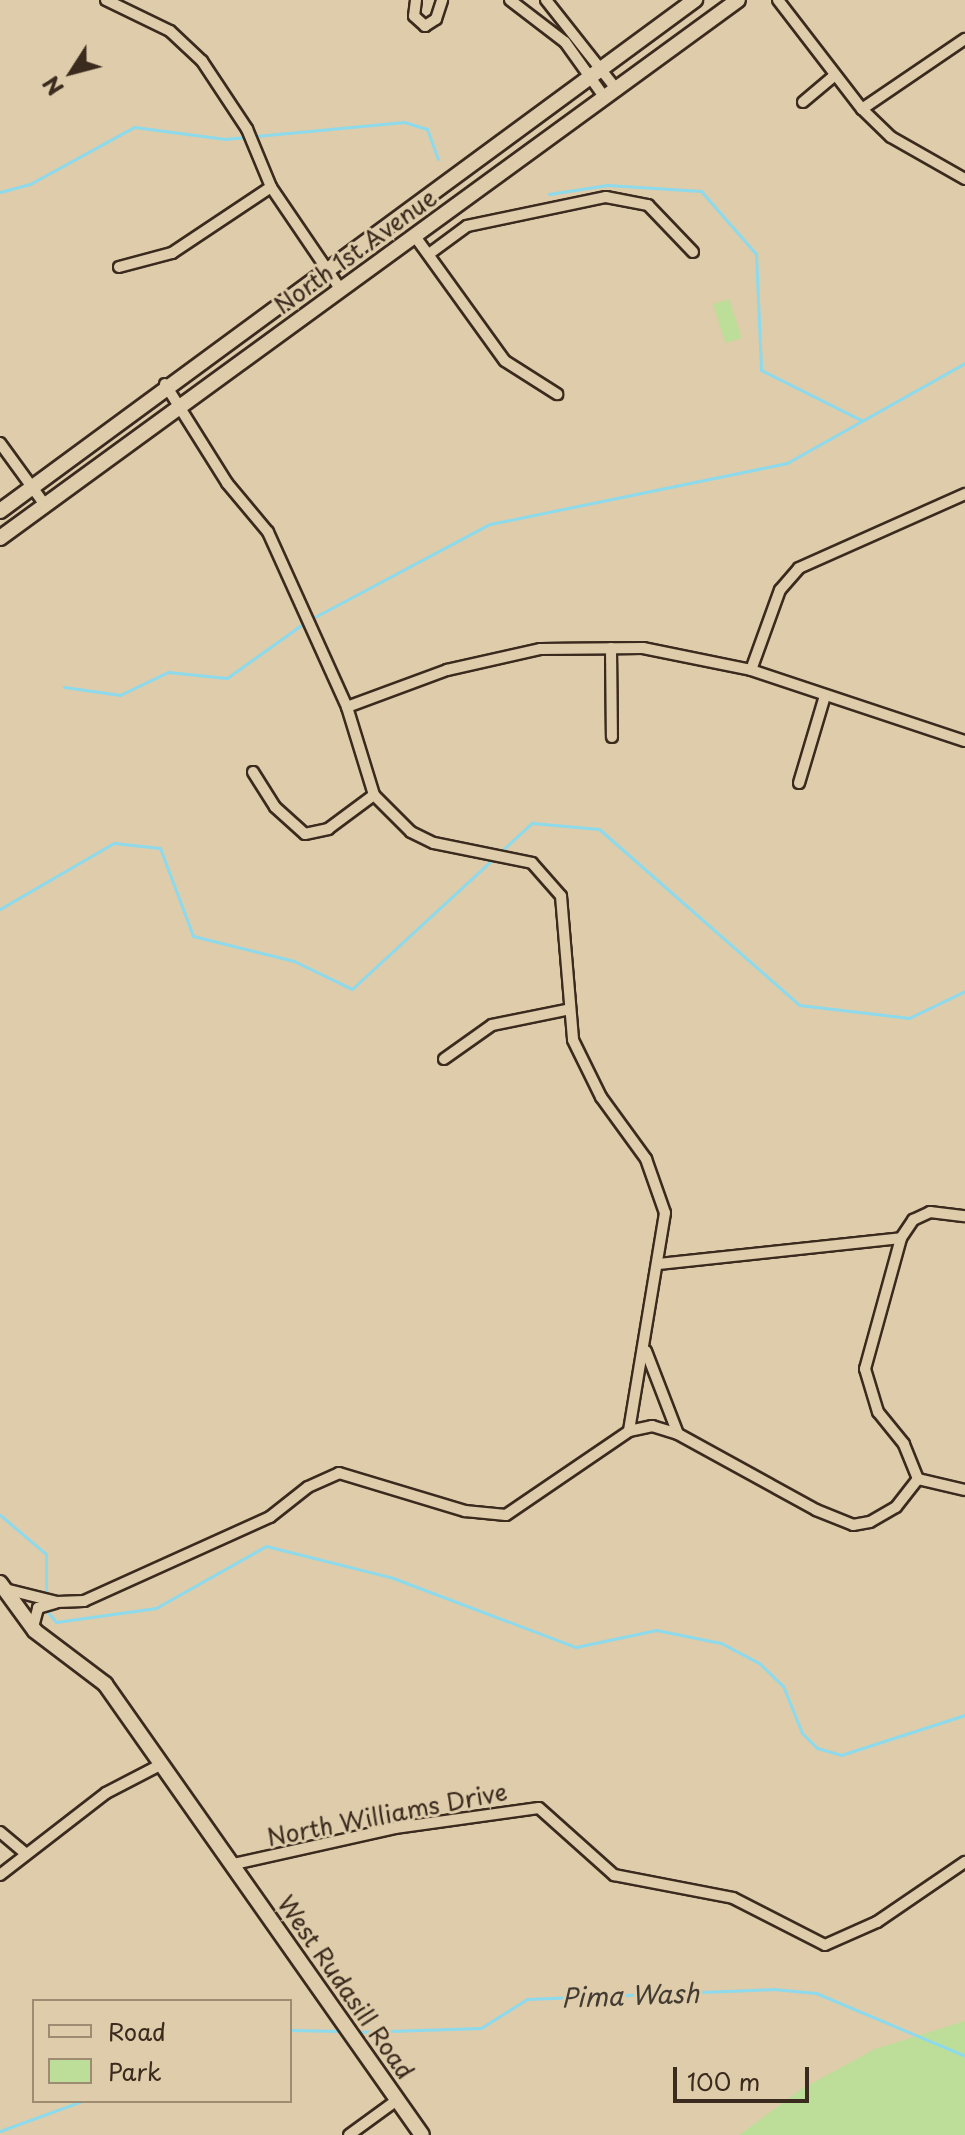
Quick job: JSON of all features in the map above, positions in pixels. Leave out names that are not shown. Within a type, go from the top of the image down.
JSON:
[{"type":"main road","name":"North 1st Avenue","points":[[0,511],[165,384],[695,0]]},
{"type":"main road","name":"North 1st Avenue","points":[[0,538],[738,0]]},
{"type":"main road","name":"West Rudasill Road","points":[[2,1586],[34,1629],[105,1684],[422,2135]]},
{"type":"street","points":[[106,0],[170,31],[202,61],[247,129],[271,187],[341,290]]},
{"type":"street","points":[[416,0],[414,16],[425,26],[436,19],[442,0]]},
{"type":"street","points":[[510,0],[565,42],[596,73]]},
{"type":"street","points":[[546,0],[611,94]]},
{"type":"street","points":[[778,0],[833,77],[891,137],[965,179]]},
{"type":"street","points":[[862,109],[965,39]]},
{"type":"street","points":[[803,102],[833,77]]},
{"type":"street","points":[[119,267],[172,253],[271,187]]},
{"type":"street","points":[[429,254],[467,226],[606,197],[648,205],[693,252]]},
{"type":"street","points":[[414,235],[505,361],[557,394]]},
{"type":"street","points":[[165,384],[227,483],[268,532],[347,707],[374,795],[402,824],[434,843],[532,863],[553,881],[564,912],[566,1010],[580,1058],[657,1182],[665,1213],[646,1351],[629,1431]]},
{"type":"street","points":[[0,443],[45,505]]},
{"type":"street","points":[[751,670],[780,590],[799,568],[965,494]]},
{"type":"street","points":[[347,707],[447,670],[540,649],[611,648],[684,653],[751,670],[965,741]]},
{"type":"street","points":[[611,648],[612,737]]},
{"type":"street","points":[[799,783],[825,696]]},
{"type":"street","points":[[253,772],[275,807],[305,834],[328,829],[374,795]]},
{"type":"street","points":[[444,1059],[492,1025],[566,1010]]},
{"type":"street","points":[[918,1479],[904,1444],[878,1412],[865,1369],[901,1238],[913,1220],[930,1212],[965,1216]]},
{"type":"street","points":[[659,1264],[901,1238]]},
{"type":"street","points":[[646,1351],[678,1434]]},
{"type":"street","points":[[34,1629],[38,1608],[61,1602],[84,1601],[225,1538],[339,1473],[465,1511],[506,1515],[629,1431],[652,1426],[678,1434],[853,1525],[896,1507],[918,1479]]},
{"type":"street","points":[[918,1479],[965,1490]]},
{"type":"street","points":[[2,1586],[61,1602]]},
{"type":"street","points":[[0,1875],[106,1793],[162,1764]]},
{"type":"street","name":"North Williams Drive","points":[[234,1864],[395,1828],[539,1808],[614,1875],[733,1898],[825,1945],[877,1922],[965,1862]]},
{"type":"street","points":[[0,1832],[26,1854]]},
{"type":"street","points":[[349,2135],[397,2100]]},
{"type":"green space","points":[[729,299],[742,338],[726,343],[713,304]]},
{"type":"green space","points":[[965,2021],[965,2135],[739,2135],[803,2088],[875,2049]]},
{"type":"waterway","points":[[0,192],[30,184],[134,127],[225,139],[404,122],[427,129],[438,159]]},
{"type":"waterway","points":[[549,194],[607,185],[701,191],[756,254],[761,370],[861,420]]},
{"type":"waterway","points":[[311,619],[490,524],[787,463],[965,363]]},
{"type":"waterway","points":[[64,687],[120,695],[168,672],[227,678],[304,623]]},
{"type":"waterway","points":[[499,853],[532,823],[599,829],[799,1005],[909,1018],[965,991]]},
{"type":"waterway","points":[[0,909],[114,843],[160,848],[193,936],[294,961],[352,989],[493,859]]},
{"type":"waterway","points":[[0,1515],[46,1554],[46,1595]]},
{"type":"waterway","points":[[46,1610],[56,1622],[156,1608],[266,1546],[393,1578],[576,1647],[656,1630],[721,1643],[759,1663],[783,1686],[802,1733],[817,1748],[841,1755],[965,1715]]},
{"type":"waterway","name":"Pima Wash","points":[[357,2032],[481,2028],[527,1999],[773,1989],[816,1993],[965,2056]]},
{"type":"waterway","name":"Pima Wash","points":[[292,2030],[342,2031]]},
{"type":"waterway","name":"Pima Wash","points":[[0,2131],[77,2103]]}]
